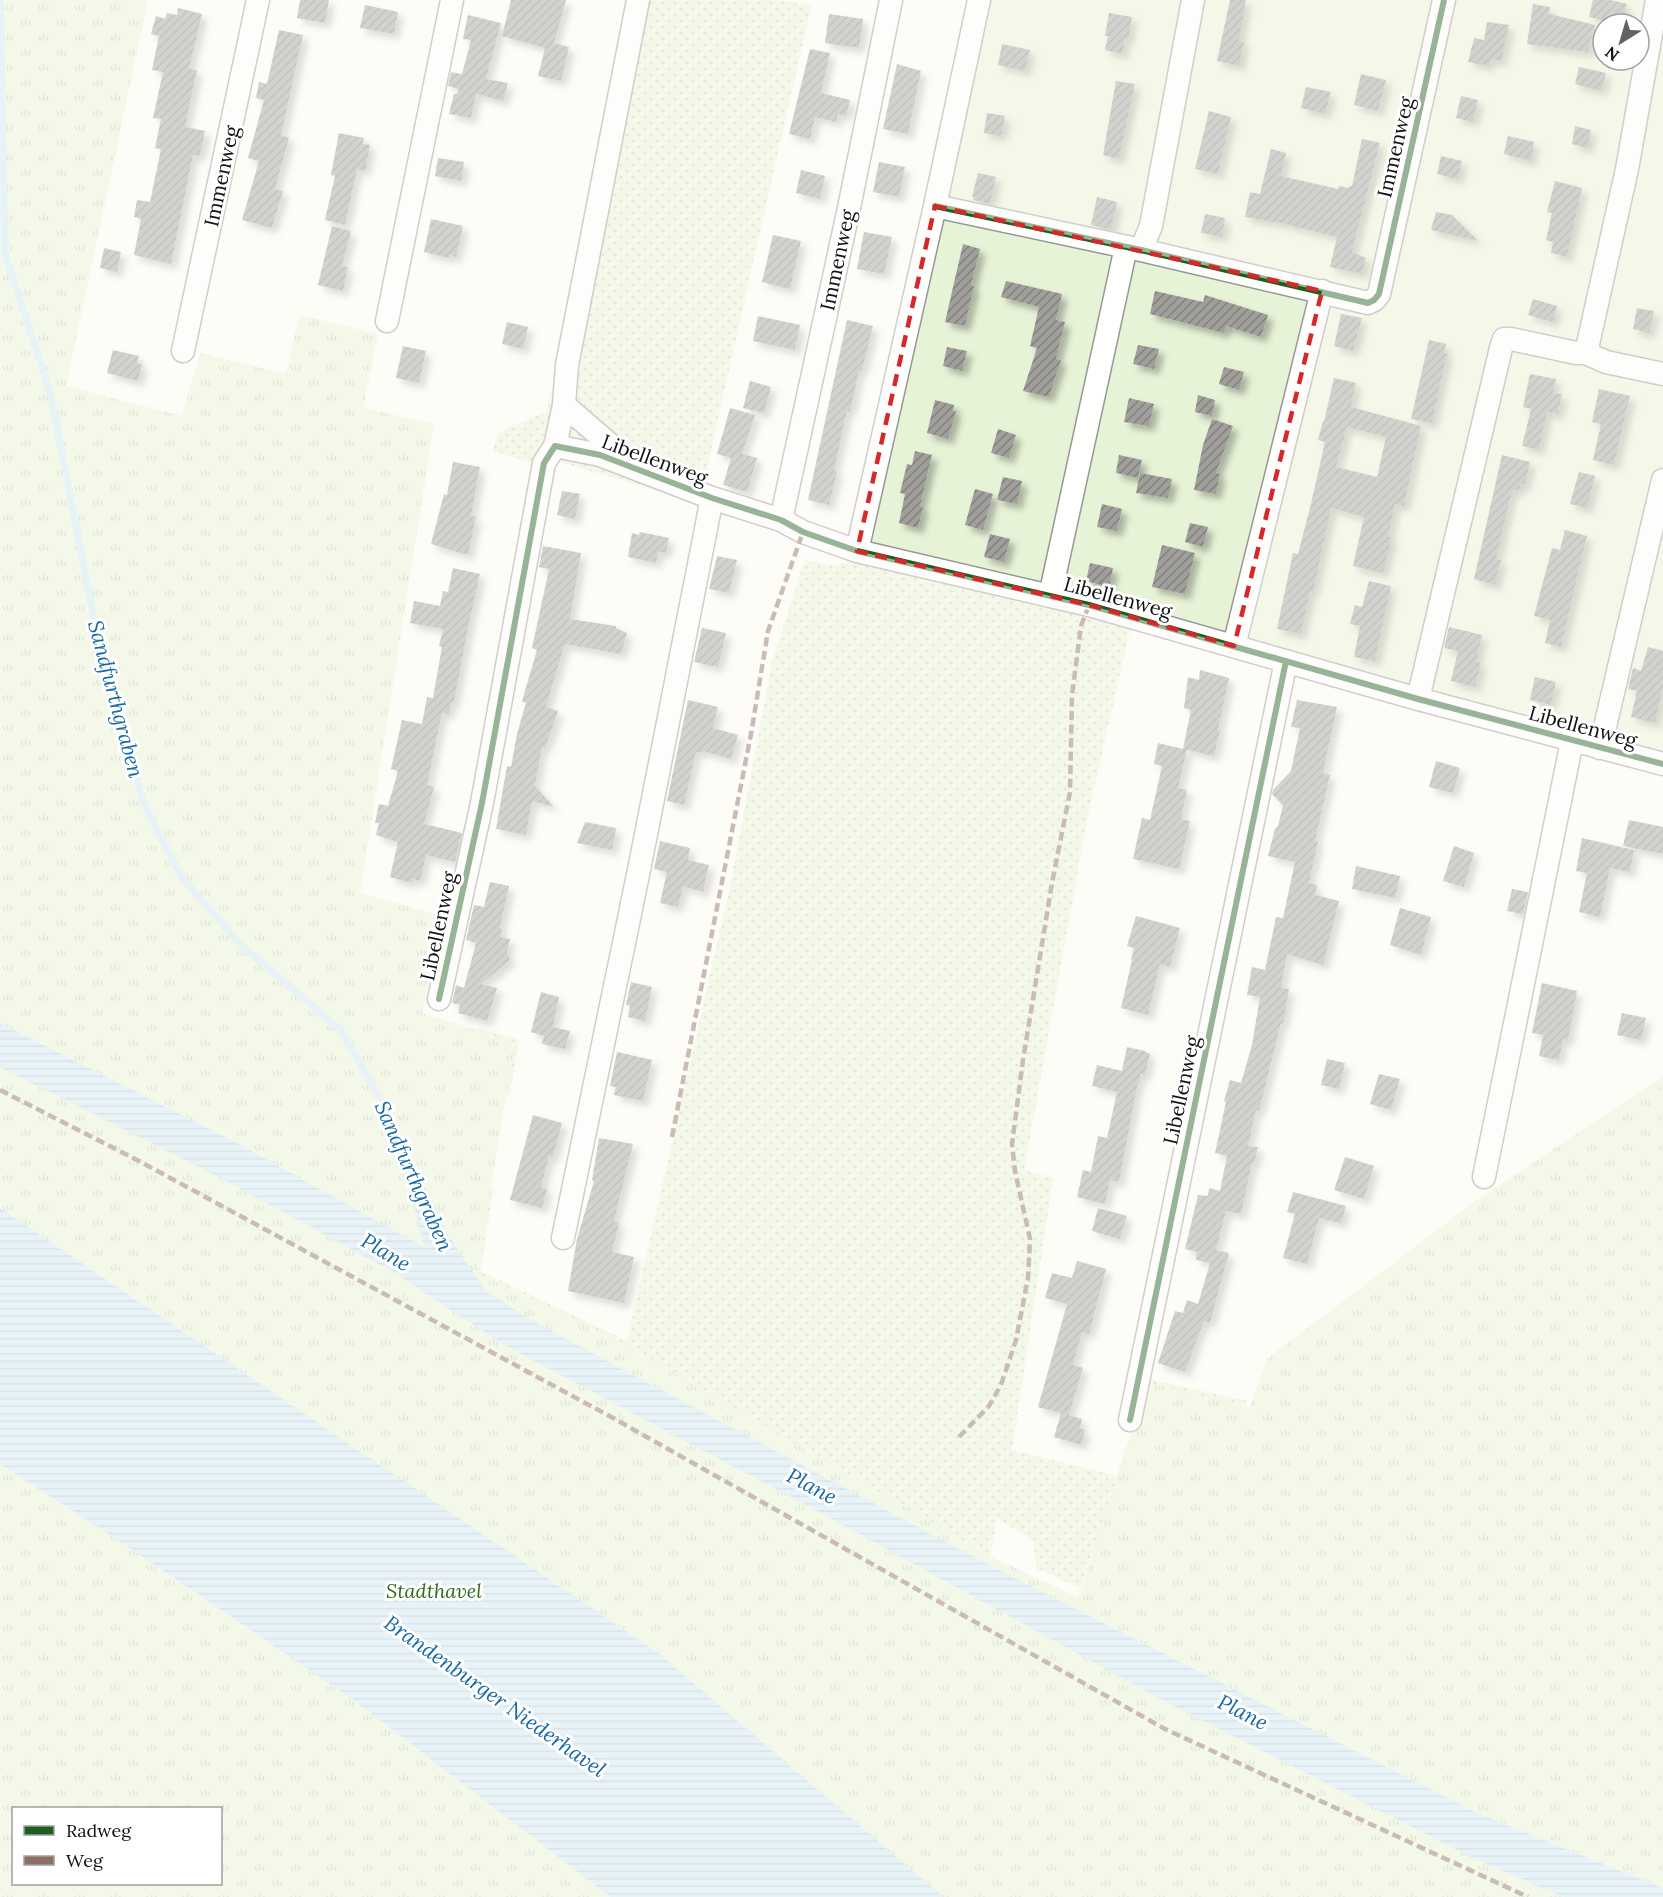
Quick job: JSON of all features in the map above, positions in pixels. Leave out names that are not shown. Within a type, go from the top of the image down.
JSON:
[{"type":"street","name":"Immenweg","points":[[183,351],[258,0]]},
{"type":"street","points":[[387,321],[452,0]]},
{"type":"street","points":[[555,446],[564,405],[567,365],[638,0]]},
{"type":"street","name":"Immenweg","points":[[781,520],[891,0]]},
{"type":"street","points":[[857,551],[979,0]]},
{"type":"street","points":[[1134,248],[1151,226],[1193,0]]},
{"type":"street","name":"Immenweg","points":[[1322,291],[1368,303],[1379,294],[1444,0]]},
{"type":"street","points":[[1586,353],[1627,169],[1657,0]]},
{"type":"street","points":[[935,206],[1322,291],[1234,646]]},
{"type":"street","name":"Libellenweg","points":[[1050,596],[1134,248]]},
{"type":"street","points":[[1418,699],[1504,339],[1586,353],[1606,362],[1663,374]]},
{"type":"street","points":[[564,405],[641,471]]},
{"type":"street","name":"Libellenweg","points":[[439,999],[482,803],[544,463],[555,446],[600,455],[712,498],[781,520],[803,532],[857,551],[1050,596],[1418,699],[1663,764]]},
{"type":"street","name":"Libellenweg","points":[[1600,748],[1663,480]]},
{"type":"street","name":"Libellenweg","points":[[563,1238],[642,859],[712,498]]},
{"type":"street","name":"Libellenweg","points":[[1130,1420],[1286,661]]},
{"type":"street","name":"Libellenweg","points":[[1484,1177],[1572,741]]},
{"type":"highlighted area","points":[[935,206],[1322,291],[1234,646],[1089,605],[857,551]]},
{"type":"green space","name":"Stadthavel","points":[[0,0],[148,0],[66,386],[182,416],[200,353],[286,374],[300,315],[378,334],[363,408],[434,424],[360,893],[442,916],[422,1013],[515,1042],[477,1273],[627,1345],[989,1556],[1078,1597],[1151,1384],[1250,1407],[1267,1359],[1478,1199],[1663,1076],[1663,1897],[0,1897]]},
{"type":"green space","points":[[633,0],[783,0],[811,6],[699,503],[563,463],[536,464],[493,451],[498,433],[547,411]]},
{"type":"green space","points":[[987,0],[1663,0],[1663,757],[866,543]]},
{"type":"green space","points":[[856,559],[1131,625],[1088,814],[1024,1170],[1053,1178],[1012,1450],[1117,1476],[1148,1379],[1247,1401],[1178,1583],[1092,1552],[1080,1588],[1037,1569],[1033,1541],[997,1518],[989,1565],[486,1291],[448,1235],[494,1187],[480,1271],[627,1341],[730,887],[772,662],[805,560],[834,566]]},
{"type":"green space","points":[[478,1028],[519,1040],[509,1097]]},
{"type":"water","name":"Plane","points":[[0,1023],[237,1143],[425,1248],[384,1099],[448,1235],[486,1291],[536,1323],[989,1565],[1479,1814],[1663,1888],[1663,1897],[1564,1897],[1473,1858],[1166,1702],[823,1514],[503,1344],[395,1273],[221,1178],[0,1067]]},
{"type":"water","name":"Brandenburger Niederhavel","points":[[0,1208],[658,1653],[943,1897],[611,1897],[348,1696],[115,1538],[0,1464]]},
{"type":"building","points":[[300,0],[329,0],[325,23],[297,18]]},
{"type":"building","points":[[511,0],[566,0],[554,43],[569,47],[561,81],[538,76],[545,48],[502,36]]},
{"type":"building","points":[[1230,0],[1246,0],[1239,41],[1244,42],[1239,66],[1217,61]]},
{"type":"building","points":[[1593,0],[1610,0],[1627,4],[1625,12],[1591,12],[1591,17],[1589,17]]},
{"type":"building","points":[[1533,4],[1550,7],[1549,14],[1591,24],[1588,52],[1527,44]]},
{"type":"building","points":[[365,5],[398,12],[394,34],[360,28]]},
{"type":"building","points":[[178,8],[202,14],[189,69],[197,70],[185,127],[205,131],[200,156],[193,155],[171,264],[134,255],[141,219],[134,217],[137,200],[150,202],[161,149],[155,148],[161,119],[153,118],[163,72],[152,70],[159,36],[151,34],[156,16],[165,19],[167,13],[177,15]]},
{"type":"building","points":[[1109,13],[1132,17],[1128,40],[1125,39],[1122,54],[1105,50]]},
{"type":"building","points":[[829,14],[863,19],[859,48],[825,43]]},
{"type":"building","points":[[468,15],[501,23],[486,79],[508,83],[503,101],[476,94],[471,118],[449,114],[454,94],[457,94],[459,89],[448,86],[451,72],[462,74],[471,40],[463,39]]},
{"type":"building","points":[[1487,22],[1509,25],[1501,61],[1491,59],[1489,66],[1468,62],[1474,38],[1484,40]]},
{"type":"building","points":[[279,30],[303,35],[281,135],[289,138],[275,189],[283,191],[272,228],[242,220],[259,161],[248,158],[264,100],[256,98],[259,82],[267,84]]},
{"type":"building","points":[[1002,44],[1030,50],[1025,71],[998,65]]},
{"type":"building","points":[[810,49],[830,53],[821,93],[850,100],[846,116],[838,114],[836,122],[815,117],[810,139],[789,134]]},
{"type":"building","points":[[897,64],[921,71],[908,134],[883,129]]},
{"type":"building","points":[[1579,67],[1591,70],[1591,72],[1606,73],[1601,91],[1575,84]]},
{"type":"building","points":[[1361,74],[1386,80],[1378,111],[1354,105]]},
{"type":"building","points":[[1116,81],[1135,84],[1119,159],[1103,155]]},
{"type":"building","points":[[1306,87],[1331,92],[1325,114],[1301,108]]},
{"type":"building","points":[[1461,96],[1478,100],[1473,122],[1456,118]]},
{"type":"building","points":[[1209,111],[1231,117],[1218,174],[1195,169]]},
{"type":"building","points":[[987,113],[1005,116],[1001,136],[984,133]]},
{"type":"building","points":[[1575,126],[1591,130],[1588,148],[1572,144]]},
{"type":"building","points":[[339,133],[364,138],[363,144],[370,145],[365,171],[357,169],[345,225],[325,220],[335,176],[331,175]]},
{"type":"building","points":[[1508,136],[1534,142],[1531,161],[1504,154]]},
{"type":"building","points":[[1362,139],[1380,143],[1352,252],[1366,258],[1362,274],[1330,267],[1337,237],[1245,217],[1250,192],[1260,194],[1271,149],[1286,153],[1281,176],[1338,189],[1339,186],[1349,188],[1352,186]]},
{"type":"building","points":[[1441,156],[1462,161],[1458,179],[1437,174]]},
{"type":"building","points":[[438,158],[464,162],[461,181],[435,176]]},
{"type":"building","points":[[879,162],[905,167],[899,197],[873,192]]},
{"type":"building","points":[[801,170],[825,176],[820,199],[796,193]]},
{"type":"building","points":[[978,173],[996,177],[990,204],[973,200]]},
{"type":"building","points":[[1555,181],[1582,188],[1567,257],[1551,253],[1553,242],[1546,240],[1552,213],[1547,212]]},
{"type":"building","points":[[1097,197],[1117,202],[1111,230],[1091,225]]},
{"type":"building","points":[[1436,212],[1452,215],[1478,241],[1431,230]]},
{"type":"building","points":[[1205,214],[1225,218],[1222,237],[1201,233]]},
{"type":"building","points":[[431,219],[463,226],[456,257],[450,255],[449,258],[424,252]]},
{"type":"building","points":[[332,226],[351,231],[342,266],[348,267],[343,291],[318,285]]},
{"type":"building","points":[[864,232],[892,237],[884,274],[857,269]]},
{"type":"building","points":[[773,235],[801,241],[790,289],[762,282]]},
{"type":"building","points":[[963,244],[980,249],[971,285],[974,286],[965,326],[945,322]]},
{"type":"building","points":[[104,248],[121,252],[117,272],[100,268]]},
{"type":"building","points":[[1006,281],[1062,294],[1056,320],[1065,322],[1056,359],[1061,360],[1049,397],[1023,391],[1037,348],[1030,346],[1039,307],[1001,297]]},
{"type":"building","points":[[1155,291],[1203,302],[1205,295],[1268,315],[1261,337],[1226,326],[1224,333],[1150,314]]},
{"type":"building","points":[[1533,299],[1557,306],[1553,322],[1528,315]]},
{"type":"building","points":[[1637,308],[1654,311],[1649,333],[1633,329]]},
{"type":"building","points":[[1341,314],[1362,318],[1353,351],[1334,346]]},
{"type":"building","points":[[758,316],[800,325],[795,350],[753,341]]},
{"type":"building","points":[[847,320],[873,326],[862,371],[859,371],[850,412],[847,411],[829,505],[808,500]]},
{"type":"building","points":[[507,322],[528,327],[523,349],[502,344]]},
{"type":"building","points":[[1429,340],[1446,344],[1444,353],[1447,354],[1432,423],[1411,419]]},
{"type":"building","points":[[1138,345],[1159,349],[1154,369],[1133,364]]},
{"type":"building","points":[[403,346],[426,351],[419,383],[396,378]]},
{"type":"building","points":[[947,347],[967,351],[962,371],[943,366]]},
{"type":"building","points":[[113,350],[139,356],[137,363],[142,365],[138,381],[107,373]]},
{"type":"building","points":[[1224,367],[1244,372],[1239,390],[1219,384]]},
{"type":"building","points":[[1530,374],[1556,379],[1553,393],[1562,394],[1558,414],[1547,412],[1539,450],[1522,446],[1531,409],[1523,407]]},
{"type":"building","points":[[1334,378],[1356,383],[1351,407],[1421,426],[1404,506],[1395,504],[1388,537],[1392,537],[1383,573],[1353,566],[1364,517],[1331,508],[1313,593],[1310,592],[1301,634],[1277,629],[1293,553],[1298,554],[1311,504],[1325,442],[1318,440]],"holes":[[[1347,427],[1386,437],[1377,477],[1336,467]]]},
{"type":"building","points":[[750,381],[771,387],[764,413],[743,408]]},
{"type":"building","points":[[1599,389],[1630,396],[1614,465],[1593,460],[1601,424],[1592,422]]},
{"type":"building","points":[[1198,395],[1215,400],[1212,416],[1195,412]]},
{"type":"building","points":[[1129,398],[1154,404],[1149,426],[1124,422]]},
{"type":"building","points":[[935,400],[954,405],[953,411],[956,411],[948,439],[927,433]]},
{"type":"building","points":[[730,408],[755,415],[742,454],[757,458],[747,492],[723,485],[731,458],[717,454]]},
{"type":"building","points":[[1212,419],[1233,426],[1216,473],[1220,474],[1216,494],[1194,490],[1203,445]]},
{"type":"building","points":[[998,429],[1016,435],[1009,458],[991,453]]},
{"type":"building","points":[[915,451],[932,455],[920,506],[923,507],[918,528],[899,523],[905,494],[900,493],[907,464],[912,465]]},
{"type":"building","points":[[1119,455],[1142,460],[1138,478],[1116,473]]},
{"type":"building","points":[[1502,455],[1530,462],[1525,485],[1521,484],[1519,490],[1512,491],[1496,559],[1501,560],[1495,585],[1474,579]]},
{"type":"building","points":[[453,462],[480,467],[471,516],[476,517],[468,555],[431,544],[444,494],[447,495]]},
{"type":"building","points":[[1579,472],[1595,476],[1587,508],[1570,504]]},
{"type":"building","points":[[1140,473],[1172,479],[1168,498],[1136,493]]},
{"type":"building","points":[[1003,477],[1022,481],[1017,504],[997,500]]},
{"type":"building","points":[[975,489],[993,494],[983,530],[965,525]]},
{"type":"building","points":[[562,491],[580,494],[575,519],[557,515]]},
{"type":"building","points":[[1102,504],[1122,509],[1117,531],[1097,527]]},
{"type":"building","points":[[1190,523],[1208,527],[1203,547],[1185,542]]},
{"type":"building","points":[[1565,530],[1587,536],[1561,647],[1545,643],[1550,620],[1534,616],[1552,548],[1560,550]]},
{"type":"building","points":[[640,532],[669,538],[666,553],[658,552],[656,563],[628,557],[632,533],[639,535]]},
{"type":"building","points":[[990,534],[1010,539],[1004,562],[984,557]]},
{"type":"building","points":[[1162,545],[1195,553],[1185,594],[1152,587]]},
{"type":"building","points":[[543,546],[581,553],[570,619],[616,626],[627,633],[621,654],[565,644],[546,707],[558,711],[545,748],[542,747],[535,786],[554,807],[532,801],[526,835],[496,829],[507,766],[511,767],[526,703],[522,701],[537,650],[532,648],[549,569],[539,567]]},
{"type":"building","points":[[717,556],[737,560],[729,593],[709,589]]},
{"type":"building","points":[[1090,563],[1113,568],[1109,587],[1086,581]]},
{"type":"building","points":[[453,568],[480,574],[454,702],[451,702],[449,714],[442,713],[427,785],[434,787],[424,824],[462,833],[455,862],[426,855],[420,881],[413,879],[412,883],[390,877],[398,842],[376,835],[379,823],[375,823],[379,804],[388,806],[398,771],[391,769],[402,720],[422,724],[427,697],[433,698],[442,647],[439,646],[443,629],[410,623],[414,601],[440,606],[443,591],[448,592]]},
{"type":"building","points":[[1369,581],[1391,586],[1375,661],[1354,657],[1360,626],[1350,624],[1355,605],[1362,607]]},
{"type":"building","points":[[1449,627],[1482,635],[1476,662],[1481,663],[1475,687],[1451,681],[1458,651],[1444,648]]},
{"type":"building","points":[[702,628],[726,633],[718,667],[694,662]]},
{"type":"building","points":[[1648,647],[1663,651],[1663,686],[1655,723],[1631,717],[1637,691],[1628,689],[1633,668],[1641,671]]},
{"type":"building","points":[[1200,670],[1229,678],[1214,756],[1187,750],[1178,788],[1187,790],[1181,819],[1190,821],[1179,869],[1133,859],[1142,818],[1150,820],[1162,766],[1154,764],[1158,743],[1183,749],[1191,710],[1184,708],[1188,677],[1199,680]]},
{"type":"building","points":[[1535,677],[1556,682],[1551,705],[1530,700]]},
{"type":"building","points":[[688,700],[718,707],[713,728],[738,735],[731,759],[703,751],[702,753],[696,752],[684,805],[667,801]]},
{"type":"building","points":[[1297,700],[1337,707],[1323,773],[1330,775],[1315,841],[1318,841],[1309,883],[1317,885],[1315,895],[1339,901],[1323,965],[1287,954],[1281,988],[1289,989],[1283,1024],[1281,1023],[1259,1111],[1256,1110],[1248,1146],[1258,1147],[1254,1164],[1252,1163],[1241,1214],[1226,1211],[1216,1250],[1229,1253],[1210,1323],[1204,1321],[1185,1372],[1158,1363],[1175,1311],[1183,1313],[1187,1300],[1198,1304],[1210,1263],[1196,1260],[1197,1252],[1185,1249],[1198,1195],[1208,1196],[1209,1188],[1220,1191],[1227,1156],[1215,1153],[1226,1102],[1224,1101],[1230,1080],[1241,1083],[1252,1045],[1260,997],[1247,995],[1252,967],[1265,970],[1276,917],[1283,918],[1295,862],[1268,856],[1283,805],[1272,794],[1273,790],[1291,771],[1300,728],[1291,727]]},
{"type":"building","points":[[1436,761],[1460,768],[1453,793],[1429,787]]},
{"type":"building","points":[[1629,820],[1663,827],[1663,854],[1623,846]]},
{"type":"building","points":[[585,822],[616,828],[612,850],[577,843]]},
{"type":"building","points":[[1582,838],[1634,850],[1630,872],[1610,868],[1600,917],[1579,912],[1587,873],[1576,871]]},
{"type":"building","points":[[660,841],[690,848],[688,860],[709,865],[703,892],[683,886],[678,907],[660,903],[667,872],[654,869]]},
{"type":"building","points":[[1454,846],[1474,853],[1464,887],[1443,881]]},
{"type":"building","points":[[1356,866],[1400,876],[1395,898],[1352,889]]},
{"type":"building","points":[[490,882],[509,886],[500,937],[510,939],[507,951],[510,960],[481,984],[497,988],[487,1021],[458,1013],[460,1005],[452,1003],[456,985],[464,988],[476,943],[466,940],[474,905],[484,907]]},
{"type":"building","points":[[1512,889],[1528,892],[1523,914],[1507,911]]},
{"type":"building","points":[[1400,908],[1431,917],[1421,955],[1390,945]]},
{"type":"building","points":[[1136,916],[1180,928],[1170,967],[1160,964],[1148,1015],[1121,1008],[1134,948],[1127,946]]},
{"type":"building","points":[[631,982],[652,987],[645,1021],[628,1017],[630,1006],[626,1005]]},
{"type":"building","points":[[1542,983],[1577,991],[1568,1040],[1563,1039],[1559,1060],[1539,1056],[1543,1035],[1532,1033]]},
{"type":"building","points":[[541,992],[559,997],[553,1027],[570,1031],[565,1049],[542,1044],[544,1036],[531,1032]]},
{"type":"building","points":[[1622,1013],[1646,1018],[1641,1040],[1617,1035]]},
{"type":"building","points":[[1127,1047],[1150,1054],[1145,1075],[1140,1074],[1140,1082],[1138,1082],[1119,1182],[1110,1180],[1105,1204],[1077,1197],[1083,1170],[1091,1172],[1098,1136],[1107,1138],[1117,1092],[1092,1086],[1097,1065],[1122,1071]]},
{"type":"building","points":[[617,1052],[652,1060],[643,1101],[614,1095],[616,1087],[610,1086]]},
{"type":"building","points":[[1327,1059],[1345,1063],[1339,1089],[1321,1085]]},
{"type":"building","points":[[1379,1074],[1400,1079],[1391,1110],[1370,1104]]},
{"type":"building","points":[[533,1115],[562,1123],[553,1157],[549,1156],[541,1187],[547,1189],[542,1208],[510,1200]]},
{"type":"building","points":[[599,1138],[633,1144],[614,1221],[619,1223],[612,1252],[634,1257],[624,1303],[568,1291],[577,1239],[594,1181],[592,1180]]},
{"type":"building","points":[[1345,1157],[1374,1166],[1364,1199],[1334,1190]]},
{"type":"building","points":[[1293,1192],[1346,1206],[1341,1223],[1319,1218],[1307,1264],[1283,1258],[1295,1214],[1287,1212]]},
{"type":"building","points":[[1098,1208],[1127,1216],[1120,1239],[1092,1231]]},
{"type":"building","points":[[1077,1261],[1106,1269],[1089,1334],[1082,1332],[1073,1365],[1083,1368],[1069,1415],[1038,1407],[1067,1304],[1045,1298],[1052,1273],[1072,1278]]},
{"type":"building","points":[[1061,1413],[1082,1419],[1080,1428],[1085,1430],[1081,1445],[1054,1437]]},
{"type":"waterway","name":"Sandfurthgraben","points":[[0,0],[5,253],[51,396],[104,671],[145,807],[183,879],[241,945],[341,1030],[390,1116]]},
{"type":"marked path","points":[[672,1137],[751,734],[768,631],[803,532]]},
{"type":"marked path","points":[[959,1437],[989,1406],[1001,1385],[1016,1340],[1028,1278],[1030,1239],[1015,1171],[1012,1144],[1023,1060],[1052,883],[1070,792],[1072,695],[1081,626],[1089,605]]},
{"type":"marked path","points":[[0,1090],[139,1161],[613,1418],[1165,1729],[1528,1897]]},
{"type":"cycle path","points":[[935,206],[1141,250],[1368,303],[1379,294],[1444,0]]},
{"type":"cycle path","points":[[439,999],[482,803],[544,463],[555,446],[600,455],[712,498],[781,520],[803,532],[857,551],[1089,605],[1418,699],[1663,764]]},
{"type":"cycle path","points":[[1130,1420],[1286,661]]}]
